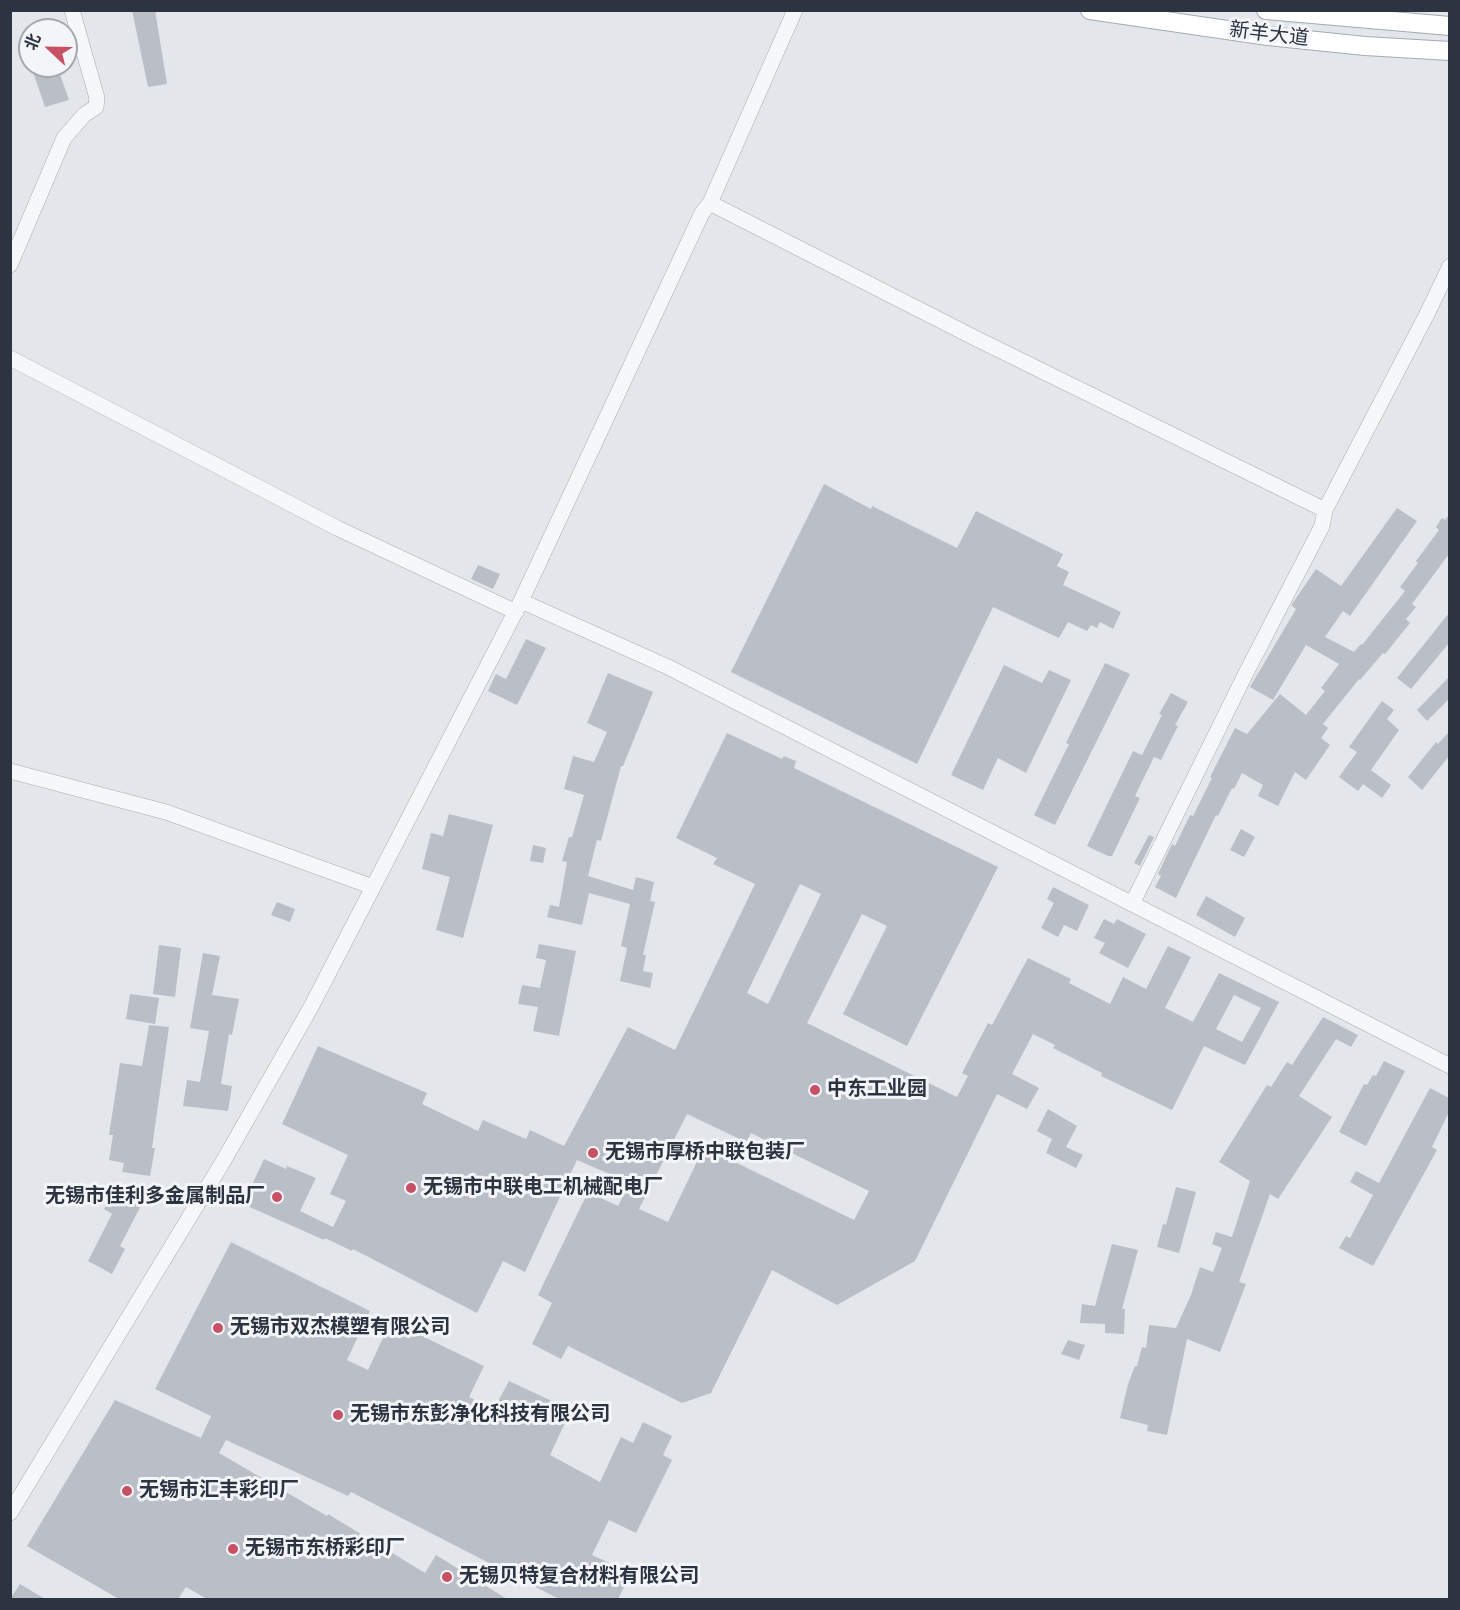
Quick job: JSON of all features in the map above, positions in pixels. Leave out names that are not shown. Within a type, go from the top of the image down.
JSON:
[{"type":"main road","name":"新羊大道","points":[[1090,10],[1268,36],[1365,46],[1449,51]]},
{"type":"main road","name":"新羊大道","points":[[1266,10],[1449,27]]},
{"type":"street","points":[[10,265],[64,138],[84,115],[96,106],[97,98],[72,10]]},
{"type":"street","points":[[10,1513],[224,1160],[311,1007],[374,887],[519,607],[702,213],[710,203],[795,10]]},
{"type":"street","points":[[710,203],[975,338],[1325,510]]},
{"type":"street","points":[[1132,904],[1246,673],[1322,526],[1325,510],[1427,314],[1449,266]]},
{"type":"street","points":[[10,358],[337,528],[519,607],[668,668],[1449,1066]]},
{"type":"street","points":[[10,771],[166,812],[374,887]]},
{"type":"building","points":[[132,10],[155,10],[167,84],[148,87]]},
{"type":"building","points":[[35,78],[61,78],[69,100],[45,107]]},
{"type":"building","points":[[824,484],[871,509],[872,506],[957,548],[976,511],[1063,554],[1057,566],[1069,572],[1063,585],[1121,612],[1113,629],[1100,622],[1097,628],[1091,625],[1087,631],[1068,622],[1059,638],[993,607],[917,764],[731,672]]},
{"type":"building","points":[[1397,508],[1417,521],[1350,616],[1343,611],[1325,637],[1354,652],[1362,645],[1405,591],[1400,587],[1439,530],[1436,527],[1442,518],[1445,520],[1449,515],[1449,554],[1412,604],[1416,607],[1406,619],[1410,623],[1385,654],[1383,653],[1359,679],[1323,724],[1328,728],[1321,738],[1330,745],[1306,780],[1295,772],[1278,806],[1258,796],[1263,785],[1242,773],[1218,816],[1216,815],[1176,898],[1155,887],[1161,876],[1158,874],[1172,844],[1175,846],[1190,815],[1193,816],[1235,728],[1247,734],[1280,694],[1306,715],[1325,691],[1321,688],[1339,664],[1306,645],[1273,700],[1250,687],[1296,609],[1292,604],[1316,569],[1341,586]]},
{"type":"building","points":[[478,565],[500,574],[493,589],[471,579]]},
{"type":"building","points":[[1449,613],[1449,643],[1411,689],[1397,678]]},
{"type":"building","points":[[526,639],[546,648],[517,705],[488,691],[496,674],[506,679]]},
{"type":"building","points":[[1105,663],[1130,674],[1055,825],[1034,815]]},
{"type":"building","points":[[1004,665],[1042,683],[1049,670],[1071,680],[1026,773],[998,758],[983,790],[951,775]]},
{"type":"building","points":[[608,673],[653,692],[623,766],[621,766],[601,841],[597,840],[588,876],[633,890],[636,877],[654,882],[650,901],[655,902],[643,955],[646,955],[643,971],[653,973],[650,988],[620,981],[627,948],[621,946],[630,904],[589,893],[582,925],[547,917],[550,905],[559,907],[567,862],[562,861],[569,837],[572,837],[584,795],[564,789],[573,756],[594,762],[607,732],[587,723]]},
{"type":"building","points":[[1449,677],[1449,699],[1427,721],[1417,710]]},
{"type":"building","points":[[1171,693],[1188,702],[1175,725],[1178,726],[1161,760],[1154,757],[1135,796],[1140,798],[1112,856],[1108,856],[1087,846],[1133,751],[1142,755],[1162,715],[1159,714]]},
{"type":"building","points":[[1382,701],[1394,710],[1387,719],[1399,730],[1371,770],[1391,785],[1382,798],[1363,784],[1358,791],[1339,777],[1357,752],[1349,747]]},
{"type":"building","points":[[1449,732],[1449,756],[1422,790],[1408,777],[1436,742],[1438,744]]},
{"type":"building","points":[[727,733],[782,759],[784,756],[796,761],[794,768],[998,867],[907,1046],[843,1014],[887,926],[862,914],[807,1023],[957,1097],[968,1076],[962,1073],[988,1023],[992,1025],[1028,958],[1071,979],[1069,983],[1110,1004],[1123,977],[1146,989],[1168,946],[1191,957],[1165,1008],[1193,1022],[1219,973],[1279,1002],[1245,1065],[1204,1046],[1172,1110],[1101,1076],[1102,1073],[1053,1048],[1055,1045],[1033,1034],[1012,1074],[1039,1088],[1027,1109],[997,1094],[915,1261],[837,1305],[772,1270],[711,1393],[682,1403],[568,1346],[561,1359],[532,1344],[552,1303],[538,1295],[588,1192],[618,1206],[630,1183],[577,1160],[525,1272],[503,1261],[477,1313],[353,1249],[352,1251],[325,1238],[324,1240],[243,1204],[264,1159],[286,1169],[287,1166],[316,1178],[300,1211],[333,1227],[346,1201],[330,1194],[348,1155],[282,1124],[318,1046],[427,1093],[422,1104],[478,1131],[483,1120],[526,1139],[530,1130],[564,1146],[628,1027],[675,1050],[755,884],[713,864],[717,858],[676,838]],"holes":[[[800,884],[821,894],[768,1004],[747,993]],[[1234,995],[1261,1008],[1242,1042],[1216,1029]],[[687,1114],[746,1142],[751,1133],[869,1191],[854,1220],[704,1147],[668,1222],[639,1209]]]},
{"type":"building","points":[[449,814],[493,825],[463,938],[436,930],[450,877],[422,869],[431,833],[443,836]]},
{"type":"building","points":[[1241,829],[1255,837],[1244,857],[1230,850]]},
{"type":"building","points":[[1149,835],[1154,837],[1140,866],[1134,863]]},
{"type":"building","points":[[533,845],[546,848],[543,863],[530,861]]},
{"type":"building","points":[[1053,887],[1089,905],[1077,931],[1064,925],[1058,937],[1041,928],[1054,903],[1047,899]]},
{"type":"building","points":[[1206,896],[1245,918],[1235,937],[1196,915]]},
{"type":"building","points":[[277,902],[295,909],[290,922],[271,915]]},
{"type":"building","points":[[1104,919],[1114,924],[1117,919],[1146,934],[1128,968],[1099,953],[1105,943],[1094,938]]},
{"type":"building","points":[[539,944],[576,951],[559,1036],[533,1031],[538,1007],[518,1004],[522,985],[540,988],[546,960],[536,958]]},
{"type":"building","points":[[159,945],[181,948],[175,997],[153,994]]},
{"type":"building","points":[[203,953],[220,956],[212,995],[239,999],[232,1035],[229,1034],[221,1084],[232,1086],[228,1111],[183,1106],[187,1080],[200,1082],[209,1031],[190,1028]]},
{"type":"building","points":[[130,994],[159,998],[155,1024],[126,1019]]},
{"type":"building","points":[[1323,1017],[1358,1035],[1351,1047],[1336,1039],[1299,1096],[1332,1117],[1278,1199],[1270,1194],[1239,1282],[1246,1284],[1220,1352],[1187,1339],[1167,1435],[1147,1431],[1148,1425],[1120,1418],[1128,1384],[1137,1366],[1142,1347],[1146,1348],[1149,1325],[1176,1328],[1191,1295],[1200,1267],[1213,1272],[1222,1248],[1212,1244],[1216,1232],[1232,1237],[1250,1181],[1219,1162],[1267,1085],[1271,1087],[1287,1062],[1292,1065]]},
{"type":"building","points":[[149,1025],[169,1027],[150,1176],[122,1172],[124,1163],[109,1160],[113,1135],[109,1135],[120,1063],[142,1066]]},
{"type":"building","points":[[1384,1061],[1405,1071],[1366,1146],[1339,1132],[1364,1084],[1367,1085],[1373,1075],[1376,1076]]},
{"type":"building","points":[[1430,1088],[1449,1098],[1449,1112],[1432,1147],[1437,1150],[1373,1266],[1339,1248],[1346,1236],[1350,1238],[1373,1195],[1350,1182],[1356,1171],[1379,1183]]},
{"type":"building","points":[[1048,1109],[1077,1126],[1066,1147],[1083,1155],[1076,1168],[1046,1153],[1052,1139],[1037,1131]]},
{"type":"building","points":[[1176,1187],[1196,1192],[1179,1253],[1157,1247],[1163,1224],[1166,1225]]},
{"type":"building","points":[[126,1189],[145,1198],[120,1246],[125,1249],[112,1274],[88,1261],[112,1214],[104,1209],[110,1197],[119,1202]]},
{"type":"building","points":[[231,1242],[370,1311],[347,1360],[368,1370],[391,1321],[484,1366],[469,1397],[494,1409],[509,1381],[571,1410],[550,1455],[600,1482],[621,1437],[633,1443],[643,1422],[672,1436],[663,1455],[672,1460],[636,1533],[609,1520],[592,1555],[631,1573],[618,1599],[559,1599],[351,1492],[348,1496],[226,1440],[219,1453],[327,1516],[328,1514],[425,1573],[436,1555],[507,1599],[207,1599],[186,1587],[178,1599],[119,1599],[27,1546],[115,1400],[201,1438],[211,1416],[155,1389]]},
{"type":"building","points":[[1112,1244],[1138,1250],[1122,1309],[1125,1309],[1124,1334],[1105,1333],[1105,1324],[1080,1323],[1082,1304],[1095,1306]]},
{"type":"building","points":[[1068,1340],[1085,1345],[1079,1360],[1061,1354]]},
{"type":"building","points":[[20,1584],[45,1599],[10,1599]]},
{"type":"place","name":"中东工业园","points":[[815,1090]]},
{"type":"place","name":"无锡市厚桥中联包装厂","points":[[593,1153]]},
{"type":"place","name":"无锡市中联电工机械配电厂","points":[[411,1188]]},
{"type":"place","name":"无锡市佳利多金属制品厂","points":[[277,1197]]},
{"type":"place","name":"无锡市双杰模塑有限公司","points":[[218,1328]]},
{"type":"place","name":"无锡市东彭净化科技有限公司","points":[[338,1415]]},
{"type":"place","name":"无锡市汇丰彩印厂","points":[[127,1491]]},
{"type":"place","name":"无锡市东桥彩印厂","points":[[233,1549]]},
{"type":"place","name":"无锡贝特复合材料有限公司","points":[[447,1577]]}]
